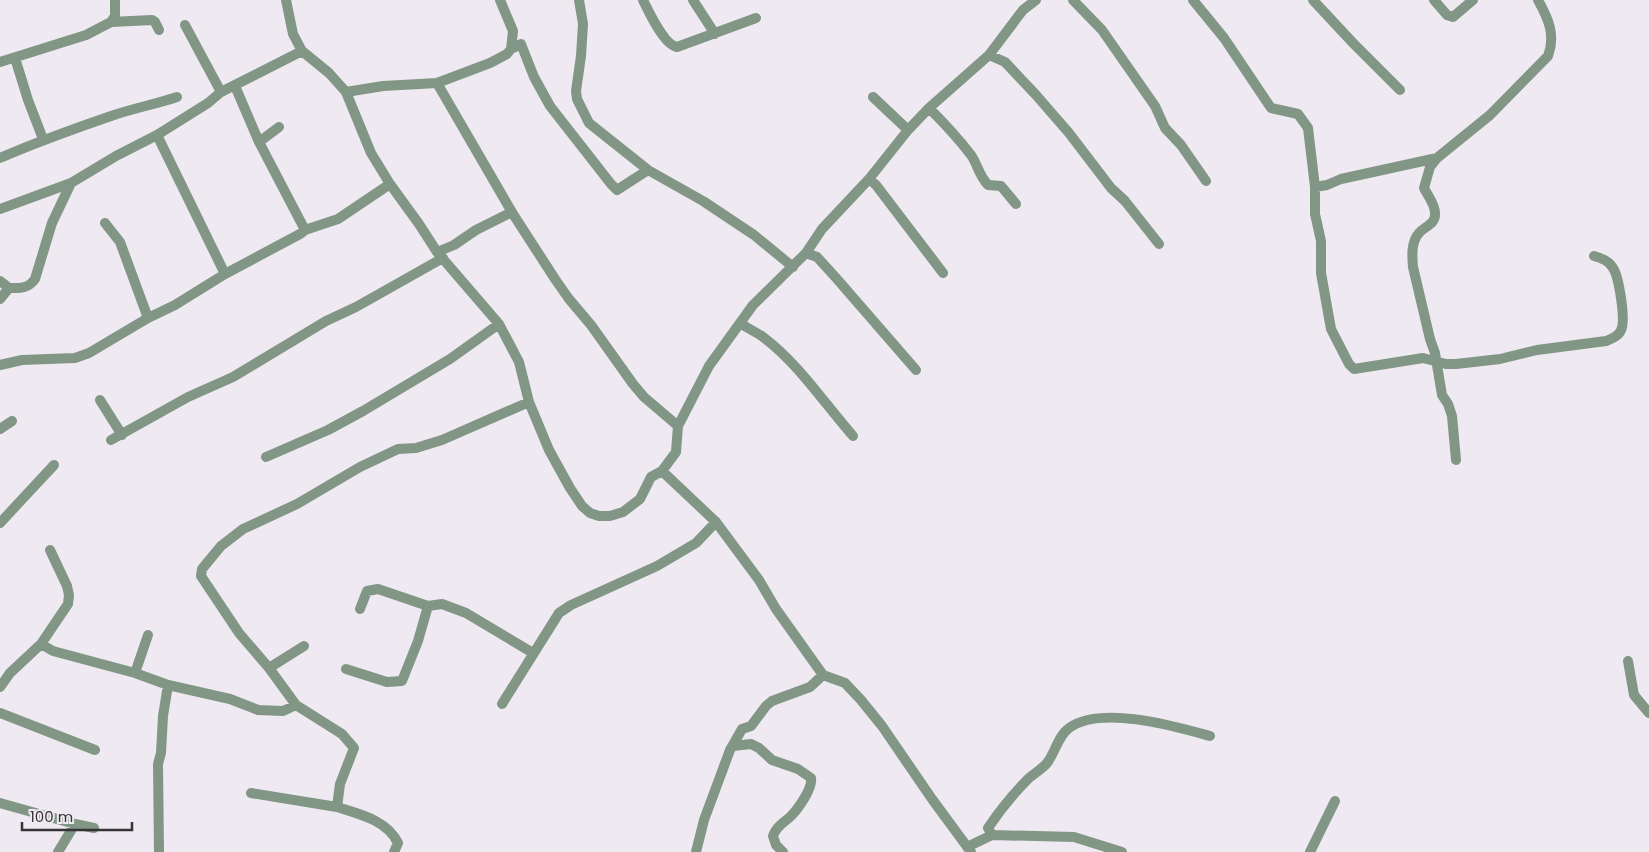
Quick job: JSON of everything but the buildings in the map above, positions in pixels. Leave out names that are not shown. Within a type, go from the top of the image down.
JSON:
[{"type":"street","points":[[111,22],[115,16],[115,0]]},
{"type":"street","points":[[286,0],[293,34],[302,51],[329,74],[346,92],[371,153],[390,184],[440,255],[499,324],[519,362],[529,402],[550,450],[570,488],[590,513],[599,516],[610,516],[623,512],[640,500],[651,477],[662,471],[676,452],[678,426],[709,366],[753,305],[806,253],[822,229],[869,180],[908,130],[928,108],[989,54],[1023,10],[1036,0]]},
{"type":"street","points":[[500,0],[513,31],[512,49]]},
{"type":"street","points":[[579,0],[582,24],[582,56],[576,91],[580,108],[589,123],[648,170],[703,201],[754,235],[793,267]]},
{"type":"street","points":[[643,0],[651,16],[672,46],[678,47],[756,18]]},
{"type":"street","points":[[693,0],[715,34]]},
{"type":"street","points":[[1073,0],[1102,30],[1155,106],[1165,128],[1181,145],[1206,180]]},
{"type":"street","points":[[1193,0],[1224,38],[1271,108],[1298,114],[1308,128],[1315,187],[1316,214],[1321,241],[1321,272],[1331,329],[1349,364],[1354,369],[1423,358],[1446,364],[1456,364],[1500,358],[1537,350],[1606,342],[1615,338],[1622,330],[1623,318],[1617,279],[1613,268],[1603,258],[1594,256]]},
{"type":"street","points":[[1313,0],[1352,43],[1400,90]]},
{"type":"street","points":[[1434,0],[1447,15],[1453,17],[1473,0]]},
{"type":"street","points":[[1456,460],[1452,416],[1448,404],[1442,395],[1436,360],[1416,282],[1412,256],[1414,240],[1418,233],[1435,218],[1434,208],[1423,185],[1430,167],[1437,158],[1490,116],[1548,56],[1552,43],[1550,25],[1538,0]]},
{"type":"street","points":[[0,62],[86,35],[111,22],[152,20],[159,30]]},
{"type":"street","points":[[185,24],[190,37],[222,92]]},
{"type":"street","points":[[346,92],[383,86],[437,83],[490,63],[521,44],[534,77],[550,106],[617,190],[648,170]]},
{"type":"street","points":[[0,208],[71,184],[116,156],[157,135],[222,92],[302,51]]},
{"type":"street","points":[[989,54],[1004,62],[1036,95],[1159,244]]},
{"type":"street","points":[[15,58],[43,139]]},
{"type":"street","points":[[437,83],[513,214],[569,299],[591,325],[644,397],[678,426]]},
{"type":"street","points":[[235,86],[259,142],[305,230]]},
{"type":"street","points":[[873,97],[908,130]]},
{"type":"street","points":[[0,158],[43,139],[116,114],[177,98]]},
{"type":"street","points":[[928,108],[945,124],[972,156],[981,177],[988,185],[1001,186],[1016,204]]},
{"type":"street","points":[[259,142],[279,127]]},
{"type":"street","points":[[157,135],[225,274]]},
{"type":"street","points":[[1315,187],[1327,185],[1341,178],[1437,158]]},
{"type":"street","points":[[869,180],[876,185],[943,273]]},
{"type":"street","points":[[0,299],[4,284],[24,288],[31,285],[35,279],[52,223],[71,184]]},
{"type":"street","points":[[0,365],[22,360],[74,358],[89,353],[305,230],[338,219],[390,184]]},
{"type":"street","points":[[110,440],[188,397],[233,377],[326,321],[356,308],[476,230],[510,213],[513,214]]},
{"type":"street","points":[[105,223],[120,242],[148,318]]},
{"type":"street","points":[[806,253],[816,257],[837,278],[916,370]]},
{"type":"street","points":[[740,323],[763,337],[782,354],[821,395],[853,436]]},
{"type":"street","points":[[266,457],[328,430],[363,411],[450,359],[499,324]]},
{"type":"street","points":[[100,400],[122,435]]},
{"type":"street","points":[[337,807],[340,784],[354,748],[342,734],[296,705],[269,668],[239,633],[201,576],[202,569],[221,546],[243,529],[297,504],[336,479],[390,452],[398,449],[416,448],[442,440],[529,402]]},
{"type":"street","points":[[0,429],[12,422]]},
{"type":"street","points":[[0,523],[54,465]]},
{"type":"street","points":[[662,471],[716,522],[759,580],[795,637],[823,675],[845,684],[882,726],[932,800],[969,850],[992,835],[1074,837],[1122,852]]},
{"type":"street","points":[[502,704],[559,612],[657,566],[696,543],[716,522]]},
{"type":"street","points":[[0,687],[10,673],[41,644],[68,604],[67,586],[50,550]]},
{"type":"street","points":[[360,609],[367,591],[378,589],[428,606],[442,604],[466,613],[533,653]]},
{"type":"street","points":[[346,669],[387,682],[402,682],[418,641],[428,606]]},
{"type":"street","points":[[135,673],[148,635]]},
{"type":"street","points":[[41,644],[53,651],[168,684],[230,699],[258,710],[283,711],[296,705]]},
{"type":"street","points":[[269,668],[304,646]]},
{"type":"street","points":[[1628,661],[1634,696],[1649,713]]},
{"type":"street","points":[[696,852],[698,836],[733,746],[742,729],[751,726],[772,701],[810,687],[823,675]]},
{"type":"street","points":[[159,852],[158,764],[162,754],[163,716],[168,684]]},
{"type":"street","points":[[0,713],[95,750]]},
{"type":"street","points":[[992,835],[988,828],[1029,779],[1047,763],[1062,735],[1069,728],[1086,720],[1121,718],[1165,724],[1210,736]]},
{"type":"street","points":[[733,746],[751,744],[759,748],[772,760],[798,769],[811,778],[811,786],[797,810],[774,831],[772,836],[776,845],[783,852]]},
{"type":"street","points":[[251,793],[337,807],[378,822],[389,830],[398,843],[394,852]]},
{"type":"street","points":[[1310,852],[1335,801]]},
{"type":"street","points":[[0,803],[94,828]]},
{"type":"street","points":[[58,852],[75,824]]}]
